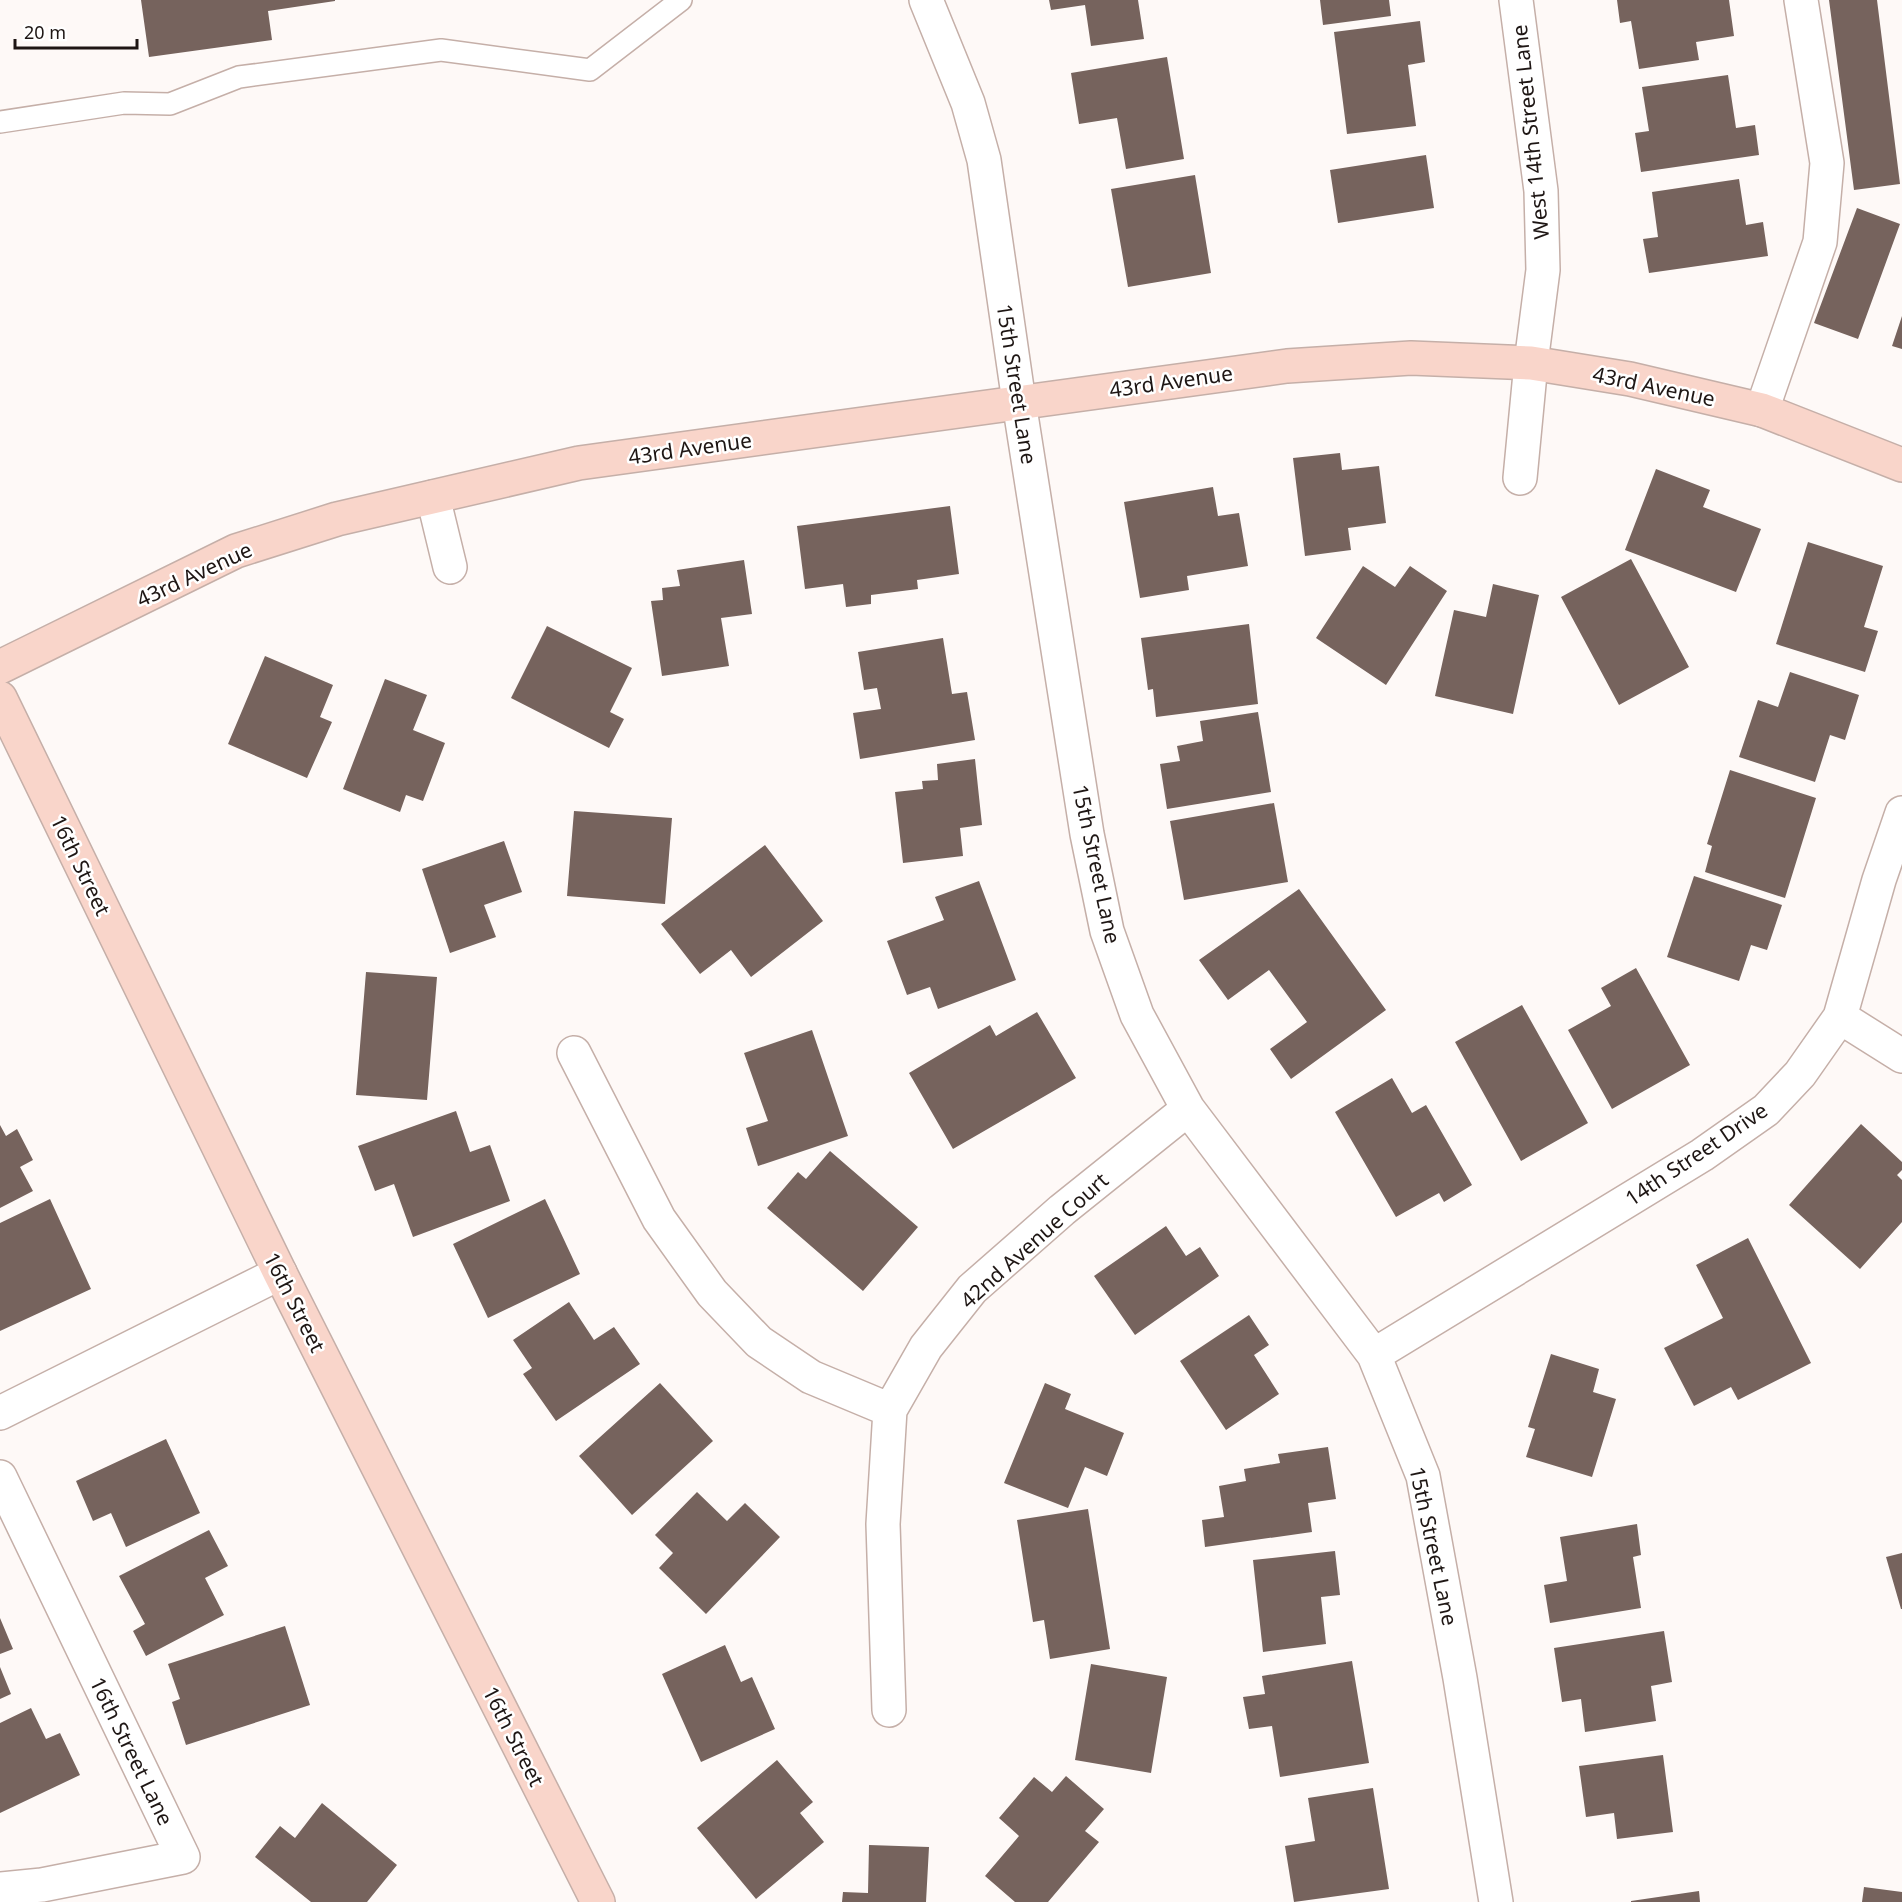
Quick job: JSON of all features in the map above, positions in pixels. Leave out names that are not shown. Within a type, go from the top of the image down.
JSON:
[{"type":"street","name":"15th Street Lane","points":[[926,0],[968,103],[984,159],[1019,402],[1086,822],[1107,931],[1137,1015],[1188,1109],[1374,1354],[1423,1476],[1460,1678],[1496,1902]]},
{"type":"street","name":"West 14th Street Lane","points":[[1516,0],[1541,191],[1543,270],[1520,478]]},
{"type":"street","points":[[1762,410],[1820,242],[1827,163],[1802,0]]},
{"type":"street","name":"43rd Avenue","points":[[0,667],[236,551],[337,519],[579,463],[1287,366],[1411,358],[1531,363],[1630,379],[1762,410],[1902,465]]},
{"type":"street","points":[[433,497],[450,567]]},
{"type":"street","name":"16th Street","points":[[0,698],[280,1273],[598,1902]]},
{"type":"street","name":"14th Street Drive","points":[[1374,1354],[1702,1155],[1766,1110],[1800,1074],[1840,1017],[1879,880],[1902,813]]},
{"type":"street","points":[[1840,1017],[1902,1056]]},
{"type":"street","points":[[574,1053],[659,1219],[712,1293],[759,1342],[811,1377],[890,1410]]},
{"type":"street","name":"42nd Avenue Court","points":[[889,1710],[883,1524],[890,1410],[926,1347],[972,1289],[1062,1210],[1188,1109]]},
{"type":"street","points":[[0,1413],[280,1273]]},
{"type":"street","name":"16th Street Lane","points":[[0,1477],[183,1857],[42,1885],[0,1889]]},
{"type":"lane","points":[[0,122],[124,103],[170,104],[239,76],[441,50],[590,70],[681,0]]},
{"type":"building","points":[[141,0],[335,1],[268,11],[272,40],[149,57]]},
{"type":"building","points":[[1049,0],[1138,0],[1144,39],[1091,46],[1085,5],[1051,10]]},
{"type":"building","points":[[1320,0],[1389,0],[1391,16],[1323,25]]},
{"type":"building","points":[[1617,0],[1729,0],[1734,36],[1696,42],[1699,60],[1639,69],[1631,21],[1620,23]]},
{"type":"building","points":[[1829,0],[1877,0],[1900,184],[1854,190]]},
{"type":"building","points":[[1420,21],[1425,62],[1408,65],[1416,126],[1347,134],[1334,32]]},
{"type":"building","points":[[1167,57],[1184,159],[1126,169],[1117,118],[1079,124],[1071,73]]},
{"type":"building","points":[[1728,75],[1736,128],[1755,125],[1759,155],[1641,172],[1635,133],[1649,131],[1642,87]]},
{"type":"building","points":[[1426,155],[1434,208],[1338,223],[1330,170]]},
{"type":"building","points":[[1195,175],[1211,273],[1128,287],[1111,189]]},
{"type":"building","points":[[1739,179],[1746,225],[1763,222],[1768,256],[1649,273],[1643,239],[1658,237],[1652,192]]},
{"type":"building","points":[[1857,208],[1900,224],[1858,339],[1814,323]]},
{"type":"building","points":[[1902,316],[1902,349],[1892,346]]},
{"type":"building","points":[[1340,453],[1342,470],[1379,466],[1386,523],[1348,528],[1351,550],[1305,556],[1293,458]]},
{"type":"building","points":[[1656,469],[1710,490],[1703,507],[1761,529],[1736,592],[1625,550]]},
{"type":"building","points":[[1213,487],[1218,516],[1239,513],[1248,566],[1187,576],[1189,590],[1140,598],[1124,502]]},
{"type":"building","points":[[950,506],[959,574],[917,580],[918,589],[871,595],[871,604],[846,607],[843,584],[805,589],[797,526]]},
{"type":"building","points":[[1808,542],[1883,566],[1864,627],[1878,631],[1865,672],[1776,644]]},
{"type":"building","points":[[1631,559],[1689,667],[1619,705],[1561,597]]},
{"type":"building","points":[[744,560],[752,614],[721,618],[729,666],[662,676],[651,601],[663,600],[662,588],[680,586],[677,570]]},
{"type":"building","points":[[1363,566],[1395,587],[1410,566],[1447,591],[1386,685],[1316,638]]},
{"type":"building","points":[[1493,584],[1539,595],[1513,714],[1435,696],[1454,610],[1486,617]]},
{"type":"building","points":[[1249,624],[1258,704],[1156,717],[1153,689],[1148,690],[1141,638]]},
{"type":"building","points":[[547,626],[632,668],[610,712],[624,719],[609,748],[511,698]]},
{"type":"building","points":[[943,638],[952,694],[967,692],[975,740],[860,759],[853,713],[881,709],[877,688],[864,690],[858,652]]},
{"type":"building","points":[[265,656],[333,685],[320,717],[332,722],[307,778],[228,744]]},
{"type":"building","points":[[1790,672],[1859,695],[1845,740],[1830,735],[1815,782],[1739,757],[1758,700],[1778,707]]},
{"type":"building","points":[[385,679],[427,695],[413,730],[445,743],[423,801],[406,795],[400,812],[343,789]]},
{"type":"building","points":[[1258,712],[1271,792],[1167,809],[1160,764],[1180,761],[1177,746],[1203,741],[1200,721]]},
{"type":"building","points":[[975,759],[982,825],[960,828],[963,856],[903,863],[895,792],[923,789],[922,781],[938,780],[937,764]]},
{"type":"building","points":[[1730,770],[1816,798],[1785,898],[1705,872],[1712,846],[1707,844]]},
{"type":"building","points":[[1274,803],[1288,882],[1184,900],[1170,821]]},
{"type":"building","points":[[574,811],[672,818],[665,904],[567,896]]},
{"type":"building","points":[[504,841],[522,892],[484,905],[496,937],[450,953],[422,869]]},
{"type":"building","points":[[765,845],[823,921],[751,977],[731,950],[700,974],[661,924]]},
{"type":"building","points":[[1694,876],[1782,905],[1767,950],[1751,945],[1739,981],[1667,957]]},
{"type":"building","points":[[979,881],[1016,980],[938,1009],[930,987],[907,995],[887,941],[944,920],[935,897]]},
{"type":"building","points":[[1299,889],[1386,1010],[1291,1079],[1270,1049],[1307,1022],[1269,970],[1228,1000],[1199,960]]},
{"type":"building","points":[[1636,968],[1690,1065],[1612,1109],[1568,1030],[1611,1006],[1601,988]]},
{"type":"building","points":[[366,972],[437,977],[427,1100],[356,1095]]},
{"type":"building","points":[[1522,1005],[1588,1123],[1521,1161],[1455,1042]]},
{"type":"building","points":[[1037,1012],[1076,1078],[953,1149],[909,1073],[990,1025],[996,1036]]},
{"type":"building","points":[[812,1030],[848,1136],[758,1166],[746,1128],[768,1121],[744,1053]]},
{"type":"building","points":[[1392,1078],[1412,1113],[1426,1105],[1472,1185],[1444,1202],[1439,1193],[1396,1217],[1335,1112]]},
{"type":"building","points":[[456,1111],[470,1152],[490,1145],[510,1201],[413,1237],[394,1184],[375,1191],[358,1146]]},
{"type":"building","points":[[1861,1124],[1902,1162],[1902,1170],[1897,1175],[1902,1180],[1902,1222],[1860,1269],[1789,1205]]},
{"type":"building","points":[[0,1125],[6,1136],[17,1129],[33,1160],[20,1167],[33,1191],[0,1208]]},
{"type":"building","points":[[830,1151],[918,1227],[863,1291],[767,1208],[798,1172],[806,1179]]},
{"type":"building","points":[[50,1199],[91,1289],[0,1331],[0,1223]]},
{"type":"building","points":[[545,1199],[580,1274],[488,1318],[453,1244]]},
{"type":"building","points":[[1166,1226],[1186,1256],[1200,1247],[1219,1276],[1135,1335],[1094,1276]]},
{"type":"building","points":[[1748,1238],[1811,1363],[1738,1400],[1731,1387],[1694,1406],[1664,1348],[1723,1318],[1696,1265]]},
{"type":"building","points":[[569,1302],[594,1340],[614,1327],[640,1364],[556,1421],[523,1374],[532,1368],[513,1340]]},
{"type":"building","points":[[1249,1315],[1269,1345],[1254,1355],[1279,1394],[1226,1430],[1180,1361]]},
{"type":"building","points":[[1551,1354],[1599,1369],[1593,1392],[1616,1399],[1592,1477],[1526,1457],[1535,1429],[1528,1427]]},
{"type":"building","points":[[660,1383],[713,1441],[632,1515],[579,1456]]},
{"type":"building","points":[[1045,1383],[1071,1394],[1065,1409],[1124,1433],[1107,1476],[1085,1467],[1068,1508],[1004,1483]]},
{"type":"building","points":[[166,1439],[200,1513],[126,1547],[111,1513],[93,1521],[76,1481]]},
{"type":"building","points":[[1328,1447],[1336,1499],[1308,1503],[1312,1532],[1205,1547],[1202,1520],[1224,1517],[1219,1486],[1246,1481],[1244,1469],[1280,1463],[1278,1454]]},
{"type":"building","points":[[697,1492],[727,1521],[745,1503],[780,1537],[706,1614],[659,1568],[673,1553],[655,1535]]},
{"type":"building","points":[[1088,1509],[1110,1649],[1050,1659],[1044,1620],[1033,1622],[1017,1520]]},
{"type":"building","points":[[1637,1524],[1641,1555],[1633,1557],[1641,1608],[1550,1623],[1544,1585],[1567,1581],[1560,1537]]},
{"type":"building","points":[[209,1530],[228,1566],[205,1578],[224,1615],[146,1656],[133,1631],[145,1624],[119,1576]]},
{"type":"building","points":[[1335,1551],[1340,1595],[1321,1597],[1326,1644],[1263,1652],[1253,1560]]},
{"type":"building","points":[[1902,1553],[1902,1609],[1901,1609],[1886,1557]]},
{"type":"building","points":[[0,1618],[13,1649],[0,1654]]},
{"type":"building","points":[[285,1626],[310,1705],[186,1745],[172,1702],[180,1699],[168,1664]]},
{"type":"building","points":[[1664,1631],[1672,1682],[1651,1686],[1656,1721],[1585,1732],[1581,1699],[1562,1702],[1554,1648]]},
{"type":"building","points":[[725,1645],[741,1682],[752,1677],[775,1729],[701,1762],[662,1674]]},
{"type":"building","points":[[1352,1661],[1369,1763],[1280,1777],[1272,1726],[1249,1729],[1243,1697],[1265,1694],[1262,1676]]},
{"type":"building","points":[[1091,1664],[1167,1677],[1151,1773],[1075,1760]]},
{"type":"building","points":[[0,1667],[11,1694],[0,1699]]},
{"type":"building","points":[[31,1708],[46,1739],[60,1733],[80,1775],[0,1813],[0,1723]]},
{"type":"building","points":[[1663,1755],[1673,1832],[1617,1839],[1614,1813],[1586,1817],[1579,1766]]},
{"type":"building","points":[[777,1760],[813,1802],[800,1813],[824,1842],[756,1899],[697,1828]]},
{"type":"building","points":[[1066,1776],[1104,1809],[1085,1831],[1099,1842],[1048,1902],[1015,1902],[985,1876],[1019,1836],[999,1818],[1034,1777],[1052,1792]]},
{"type":"building","points":[[1373,1788],[1389,1889],[1294,1902],[1285,1846],[1315,1841],[1308,1798]]},
{"type":"building","points":[[322,1803],[397,1865],[367,1902],[311,1902],[255,1857],[280,1826],[295,1838]]},
{"type":"building","points":[[869,1845],[929,1847],[926,1902],[842,1902],[843,1892],[868,1893]]},
{"type":"building","points":[[1864,1887],[1902,1892],[1902,1902],[1862,1902]]},
{"type":"building","points":[[1699,1891],[1700,1902],[1631,1902],[1631,1901]]}]
